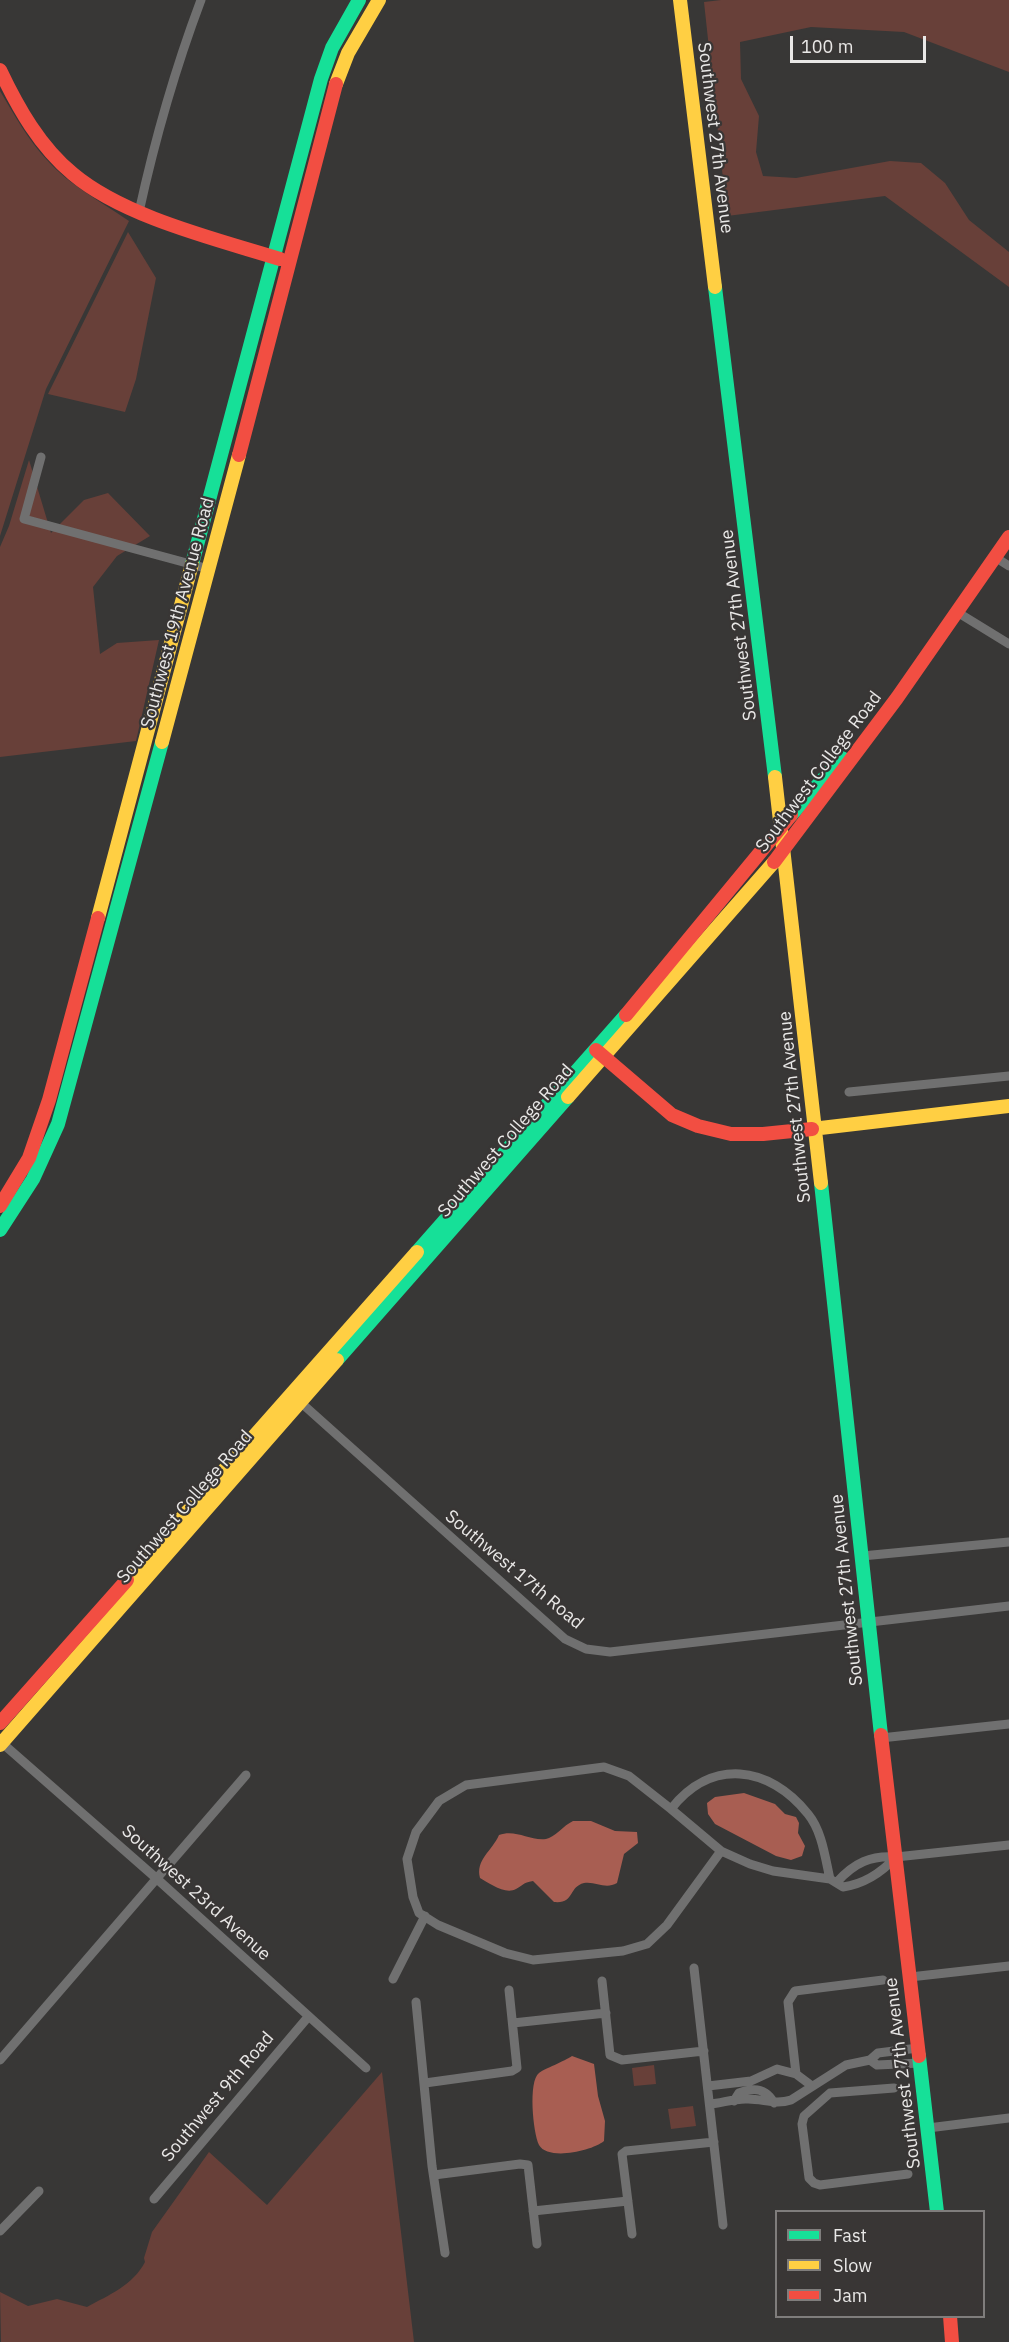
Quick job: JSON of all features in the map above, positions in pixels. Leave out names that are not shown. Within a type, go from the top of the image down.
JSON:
[{"type":"main road","name":"Southwest 19th Avenue Road","points":[[0,1206],[29,1158],[49,1100],[321,79],[332,48],[359,0]]},
{"type":"main road","points":[[365,21],[362,12],[369,0]]},
{"type":"main road","name":"Southwest 19th Avenue Road","points":[[0,1230],[17,1208],[41,1167],[58,1124],[335,92],[348,53],[379,0]]},
{"type":"main road","name":"Southwest 27th Avenue","points":[[680,0],[782,827],[881,1738],[938,2210]]},
{"type":"main road","points":[[335,92],[335,77],[356,25],[349,15]]},
{"type":"main road","points":[[0,70],[12,96],[45,144],[73,174],[117,201],[161,221],[290,262]]},
{"type":"main road","name":"Southwest College Road","points":[[600,1053],[800,803],[869,729],[1009,527]]},
{"type":"main road","name":"Southwest College Road","points":[[1,1744],[296,1399],[600,1053],[784,850],[897,698],[1009,537]]},
{"type":"main road","points":[[600,1053],[672,1115],[698,1126],[731,1134],[763,1134],[816,1129],[1009,1106]]},
{"type":"main road","name":"Southwest College Road","points":[[0,1723],[296,1399]]},
{"type":"main road","points":[[950,2318],[952,2342]]},
{"type":"street","points":[[139,212],[152,151],[201,0]]},
{"type":"street","points":[[41,457],[24,519],[209,568]]},
{"type":"street","points":[[995,557],[1009,566]]},
{"type":"street","points":[[957,612],[1009,644]]},
{"type":"street","points":[[849,1092],[1009,1076]]},
{"type":"street","name":"Southwest 17th Road","points":[[296,1399],[565,1639],[586,1649],[610,1652],[1009,1606]]},
{"type":"street","points":[[862,1556],[1009,1542]]},
{"type":"street","points":[[881,1738],[1009,1724]]},
{"type":"street","name":"Southwest 23rd Avenue","points":[[1,1744],[156,1878],[366,2068]]},
{"type":"street","points":[[721,1851],[667,1924],[647,1944],[623,1952],[533,1960],[505,1953],[438,1925],[419,1913],[413,1897],[407,1859],[416,1832],[439,1801],[466,1785],[604,1767],[629,1776],[721,1851],[772,1871],[833,1880],[843,1887],[885,1870],[896,1857]]},
{"type":"street","points":[[671,1809],[682,1794],[713,1775],[745,1774],[781,1786],[809,1815],[822,1843],[833,1880]]},
{"type":"street","points":[[0,2060],[246,1775]]},
{"type":"street","points":[[833,1880],[866,1859],[879,1856],[896,1857],[1009,1845]]},
{"type":"street","points":[[855,1866],[864,1880]]},
{"type":"street","points":[[393,1979],[425,1917]]},
{"type":"street","points":[[910,1977],[1009,1966]]},
{"type":"street","points":[[693,1968],[723,2225]]},
{"type":"street","points":[[796,2074],[788,2002],[790,1995],[795,1991],[883,1980]]},
{"type":"street","points":[[603,1981],[610,2055],[614,2059],[704,2051]]},
{"type":"street","points":[[425,2083],[512,2072],[517,2068],[509,1990]]},
{"type":"street","points":[[416,2002],[434,2175],[445,2253]]},
{"type":"street","points":[[513,2023],[606,2013]]},
{"type":"street","name":"Southwest 9th Road","points":[[153,2199],[308,2016]]},
{"type":"street","points":[[710,2104],[748,2099],[774,2103],[791,2100],[846,2065],[870,2060],[878,2053],[918,2048]]},
{"type":"street","points":[[870,2060],[877,2065],[920,2063]]},
{"type":"street","points":[[708,2086],[751,2081],[773,2070],[782,2069],[796,2074],[812,2086]]},
{"type":"street","points":[[822,2079],[830,2093]]},
{"type":"street","points":[[894,2088],[830,2093],[804,2116],[802,2124],[809,2178],[813,2183],[820,2185],[908,2174]]},
{"type":"street","points":[[928,2128],[1009,2118]]},
{"type":"street","points":[[632,2234],[622,2154],[626,2151],[714,2142]]},
{"type":"street","points":[[434,2175],[528,2165],[537,2244]]},
{"type":"street","points":[[1,2227],[39,2192]]},
{"type":"street","points":[[533,2211],[628,2201]]},
{"type":"shaded area","points":[[721,0],[1009,0],[1009,72],[904,32],[811,27],[740,42],[741,79],[759,116],[756,152],[763,176],[796,178],[890,161],[921,163],[945,183],[969,220],[1009,252],[1009,287],[885,196],[727,216],[704,2]]},
{"type":"shaded area","points":[[0,91],[27,135],[56,169],[75,185],[129,221],[46,389],[0,536]]},
{"type":"shaded area","points":[[128,232],[156,278],[136,379],[125,412],[48,394]]},
{"type":"shaded area","points":[[29,460],[51,533],[84,500],[108,493],[150,536],[117,556],[93,587],[100,654],[117,643],[159,640],[136,741],[0,757],[0,547],[9,526]]},
{"type":"shaded area","points":[[744,1793],[775,1804],[785,1814],[796,1817],[799,1823],[798,1833],[805,1846],[802,1856],[791,1860],[776,1856],[715,1824],[708,1814],[707,1803],[715,1797]]},
{"type":"shaded area","points":[[573,1821],[591,1821],[615,1831],[637,1832],[638,1843],[624,1854],[617,1883],[604,1886],[584,1883],[576,1888],[569,1898],[561,1902],[554,1902],[533,1881],[507,1891],[480,1878],[482,1861],[499,1835],[511,1833],[546,1839]]},
{"type":"shaded area","points":[[572,2056],[594,2064],[598,2096],[605,2121],[604,2141],[581,2151],[551,2153],[539,2145],[537,2139],[533,2119],[534,2086],[539,2073]]},
{"type":"shaded area","points":[[654,2065],[656,2084],[634,2086],[632,2068]]},
{"type":"shaded area","points":[[382,2072],[414,2342],[1,2342],[0,2292],[28,2306],[57,2299],[87,2307],[120,2289],[134,2277],[145,2262],[144,2258],[152,2232],[209,2152],[267,2205]]},
{"type":"shaded area","points":[[693,2106],[696,2126],[671,2129],[668,2109]]},
{"type":"traffic: fast","points":[[192,564],[321,79],[332,48],[359,0]]},
{"type":"traffic: fast","points":[[715,287],[775,777]]},
{"type":"traffic: fast","points":[[0,1230],[33,1179],[58,1124],[162,742]]},
{"type":"traffic: fast","points":[[791,815],[842,758]]},
{"type":"traffic: fast","points":[[417,1252],[626,1015]]},
{"type":"traffic: fast","points":[[337,1360],[568,1097]]},
{"type":"traffic: fast","points":[[821,1183],[881,1735]]},
{"type":"traffic: fast","points":[[919,2056],[937,2210]]},
{"type":"traffic: slow","points":[[336,84],[348,53],[379,0]]},
{"type":"traffic: slow","points":[[680,0],[715,287]]},
{"type":"traffic: slow","points":[[162,742],[239,455]]},
{"type":"traffic: slow","points":[[98,918],[192,564]]},
{"type":"traffic: slow","points":[[775,777],[821,1183]]},
{"type":"traffic: slow","points":[[568,1097],[774,862]]},
{"type":"traffic: slow","points":[[812,1129],[1009,1106]]},
{"type":"traffic: slow","points":[[127,1580],[417,1252]]},
{"type":"traffic: slow","points":[[0,1745],[337,1360]]},
{"type":"traffic: jam","points":[[0,70],[22,112],[50,152],[73,174],[94,189],[144,215],[280,259]]},
{"type":"traffic: jam","points":[[239,455],[336,84]]},
{"type":"traffic: jam","points":[[774,862],[897,698],[1009,537]]},
{"type":"traffic: jam","points":[[626,1015],[791,815]]},
{"type":"traffic: jam","points":[[0,1206],[29,1158],[49,1100],[98,918]]},
{"type":"traffic: jam","points":[[596,1050],[672,1115],[698,1126],[731,1134],[763,1134],[812,1129]]},
{"type":"traffic: jam","points":[[0,1723],[127,1580]]},
{"type":"traffic: jam","points":[[881,1735],[919,2056]]},
{"type":"traffic: jam","points":[[950,2318],[952,2342]]}]
